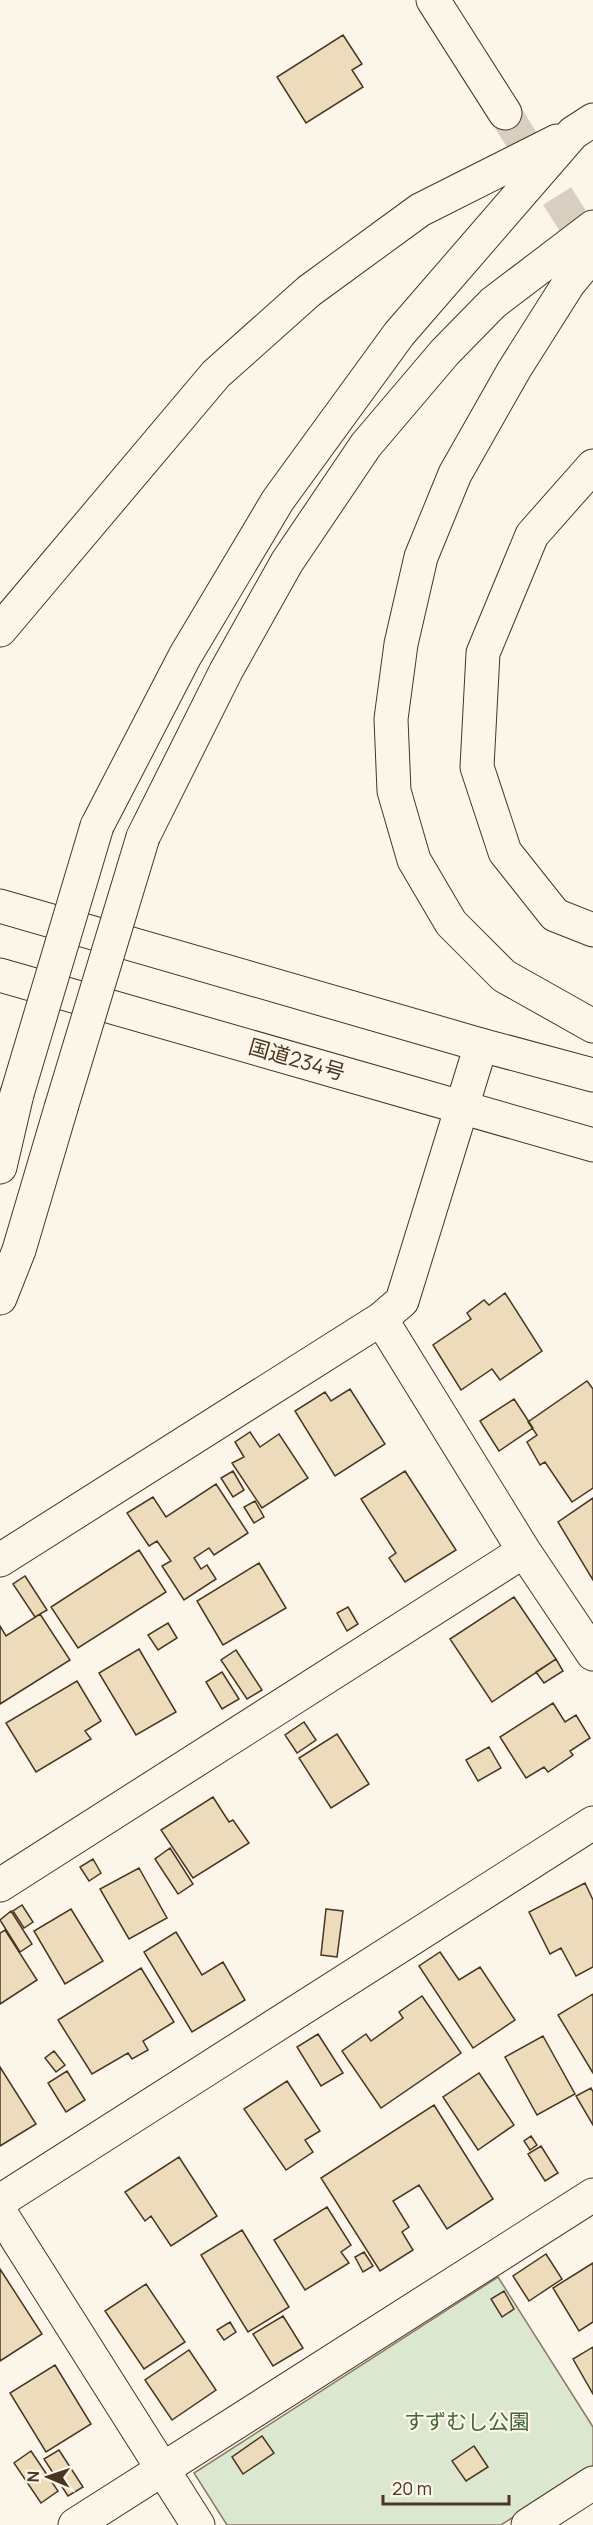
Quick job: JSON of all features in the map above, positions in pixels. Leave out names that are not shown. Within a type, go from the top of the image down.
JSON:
[{"type":"main road","points":[[433,0],[505,113]]},
{"type":"main road","points":[[0,630],[216,374],[309,291],[420,210],[583,126]]},
{"type":"main road","points":[[0,1167],[17,1094],[97,826],[185,656],[278,500],[399,334],[583,126]]},
{"type":"main road","points":[[0,1298],[19,1250],[143,837],[226,671],[287,562],[366,445],[446,352],[493,303],[593,227]]},
{"type":"main road","points":[[593,254],[569,283],[514,370],[454,474],[421,557],[401,644],[391,719],[394,791],[414,860],[451,923],[504,976],[593,1026]]},
{"type":"main road","points":[[593,466],[532,535],[483,653],[477,767],[505,852],[555,915],[593,930]]},
{"type":"main road","points":[[0,906],[481,1045],[593,1075]]},
{"type":"main road","name":"国道234号","points":[[0,975],[593,1145]]},
{"type":"main road","points":[[0,992],[74,996]]},
{"type":"main road","points":[[0,1560],[381,1319],[402,1301],[481,1045]]},
{"type":"main road","points":[[381,1319],[524,1551],[593,1654]]},
{"type":"main road","points":[[0,1886],[524,1551]]},
{"type":"main road","points":[[0,2201],[593,1823]]},
{"type":"main road","points":[[75,2525],[593,2195]]},
{"type":"main road","points":[[0,2212],[198,2525]]},
{"type":"main road","points":[[528,2525],[593,2483]]},
{"type":"green space","name":"すずむし公園","points":[[498,2277],[593,2427],[593,2466],[501,2525],[227,2525],[194,2473]]},
{"type":"building","points":[[343,35],[362,64],[352,70],[363,87],[306,123],[277,77]]},
{"type":"building","points":[[505,1293],[542,1351],[500,1380],[492,1369],[461,1390],[433,1345],[471,1319],[467,1313],[484,1300],[489,1305]]},
{"type":"building","points":[[587,1381],[593,1389],[593,1488],[572,1502],[545,1462],[540,1465],[527,1442],[537,1435],[528,1422]]},
{"type":"building","points":[[350,1389],[385,1444],[335,1476],[295,1411],[325,1392],[331,1401]]},
{"type":"building","points":[[514,1399],[533,1428],[499,1451],[480,1421]]},
{"type":"building","points":[[250,1432],[260,1447],[279,1434],[308,1478],[262,1508],[232,1463],[244,1457],[235,1442]]},
{"type":"building","points":[[233,1471],[244,1490],[233,1497],[221,1478]]},
{"type":"building","points":[[405,1471],[456,1550],[405,1582],[389,1558],[396,1553],[361,1499]]},
{"type":"building","points":[[216,1484],[248,1533],[214,1555],[209,1548],[194,1558],[201,1569],[207,1565],[216,1579],[184,1600],[162,1566],[171,1561],[157,1541],[149,1546],[127,1513],[153,1497],[166,1517]]},
{"type":"building","points":[[593,1498],[593,1580],[558,1522]]},
{"type":"building","points":[[255,1501],[264,1517],[254,1523],[244,1507]]},
{"type":"building","points":[[139,1550],[166,1592],[78,1648],[51,1607]]},
{"type":"building","points":[[259,1563],[286,1608],[223,1645],[197,1601]]},
{"type":"building","points":[[25,1576],[47,1610],[35,1617],[13,1584]]},
{"type":"building","points":[[514,1597],[556,1659],[492,1702],[450,1639]]},
{"type":"building","points":[[348,1607],[358,1624],[347,1631],[337,1613]]},
{"type":"building","points":[[40,1614],[70,1660],[0,1704],[0,1626],[6,1636]]},
{"type":"building","points":[[168,1623],[177,1638],[158,1650],[148,1635]]},
{"type":"building","points":[[139,1649],[176,1712],[136,1735],[99,1673]]},
{"type":"building","points":[[236,1650],[262,1690],[247,1699],[221,1660]]},
{"type":"building","points":[[556,1659],[563,1671],[544,1683],[536,1672]]},
{"type":"building","points":[[222,1672],[239,1699],[222,1709],[206,1682]]},
{"type":"building","points":[[77,1681],[101,1721],[85,1731],[91,1739],[36,1772],[6,1723]]},
{"type":"building","points":[[553,1703],[565,1722],[576,1715],[590,1738],[570,1751],[573,1755],[548,1772],[544,1767],[526,1778],[500,1737]]},
{"type":"building","points":[[304,1722],[316,1740],[297,1753],[285,1735]]},
{"type":"building","points":[[337,1734],[369,1784],[331,1808],[299,1758]]},
{"type":"building","points":[[489,1747],[501,1768],[478,1781],[466,1760]]},
{"type":"building","points":[[213,1797],[229,1822],[233,1820],[249,1843],[193,1878],[161,1830]]},
{"type":"building","points":[[170,1848],[193,1884],[178,1894],[155,1859]]},
{"type":"building","points":[[93,1859],[101,1873],[89,1881],[80,1867]]},
{"type":"building","points":[[139,1868],[167,1918],[129,1939],[100,1889]]},
{"type":"building","points":[[585,1883],[593,1900],[593,1967],[576,1976],[561,1948],[550,1954],[529,1912]]},
{"type":"building","points":[[22,1905],[33,1922],[24,1928],[13,1911]]},
{"type":"building","points":[[71,1909],[103,1961],[65,1984],[34,1931]]},
{"type":"building","points":[[326,1909],[343,1911],[337,1957],[321,1955]]},
{"type":"building","points":[[11,1911],[32,1944],[20,1952],[0,1920]]},
{"type":"building","points":[[5,1930],[37,1980],[0,2004],[0,1933]]},
{"type":"building","points":[[176,1932],[202,1975],[223,1962],[245,2000],[192,2032],[144,1952]]},
{"type":"building","points":[[440,1952],[459,1980],[480,1967],[515,2020],[473,2048],[419,1966]]},
{"type":"building","points":[[141,1968],[174,2022],[143,2041],[148,2050],[132,2059],[128,2053],[92,2074],[58,2020]]},
{"type":"building","points":[[593,1994],[593,2073],[558,2015]]},
{"type":"building","points":[[422,1996],[461,2053],[381,2108],[342,2051],[366,2034],[371,2041],[403,2018],[399,2012]]},
{"type":"building","points":[[318,2034],[343,2073],[321,2086],[297,2047]]},
{"type":"building","points":[[543,2036],[575,2094],[537,2115],[505,2057]]},
{"type":"building","points":[[54,2051],[65,2065],[56,2072],[45,2058]]},
{"type":"building","points":[[0,2067],[36,2124],[0,2146]]},
{"type":"building","points":[[67,2071],[85,2100],[66,2112],[48,2083]]},
{"type":"building","points":[[479,2073],[514,2125],[478,2150],[443,2097]]},
{"type":"building","points":[[287,2081],[320,2131],[305,2140],[313,2152],[286,2170],[244,2109]]},
{"type":"building","points":[[591,2088],[593,2092],[593,2125],[576,2096]]},
{"type":"building","points":[[434,2105],[493,2199],[447,2229],[419,2185],[393,2201],[409,2227],[402,2232],[413,2250],[380,2271],[321,2178]]},
{"type":"building","points":[[531,2136],[537,2145],[530,2150],[524,2141]]},
{"type":"building","points":[[541,2146],[558,2173],[545,2181],[528,2154]]},
{"type":"building","points":[[179,2157],[217,2216],[171,2246],[151,2216],[145,2221],[125,2192]]},
{"type":"building","points":[[327,2207],[351,2245],[341,2252],[349,2263],[305,2290],[274,2240]]},
{"type":"building","points":[[242,2230],[289,2307],[248,2332],[201,2255]]},
{"type":"building","points":[[364,2252],[373,2266],[363,2272],[355,2257]]},
{"type":"building","points":[[546,2254],[562,2279],[529,2301],[513,2276]]},
{"type":"building","points":[[593,2263],[593,2322],[579,2331],[553,2288]]},
{"type":"building","points":[[0,2269],[42,2334],[0,2361]]},
{"type":"building","points":[[146,2284],[185,2342],[144,2369],[105,2311]]},
{"type":"building","points":[[504,2291],[514,2309],[502,2317],[491,2299]]},
{"type":"building","points":[[283,2316],[303,2348],[273,2366],[253,2334]]},
{"type":"building","points":[[230,2322],[236,2332],[224,2340],[217,2330]]},
{"type":"building","points":[[593,2347],[593,2394],[573,2359]]},
{"type":"building","points":[[189,2350],[216,2390],[172,2420],[145,2380]]},
{"type":"building","points":[[55,2365],[91,2424],[46,2452],[10,2393]]},
{"type":"building","points":[[262,2436],[274,2453],[243,2474],[232,2457]]},
{"type":"building","points":[[474,2446],[488,2467],[466,2481],[452,2461]]},
{"type":"building","points":[[59,2450],[83,2487],[68,2496],[44,2459]]},
{"type":"building","points":[[31,2451],[58,2491],[41,2503],[14,2463]]},
{"type":"tunnel","points":[[505,113],[593,253]]}]
